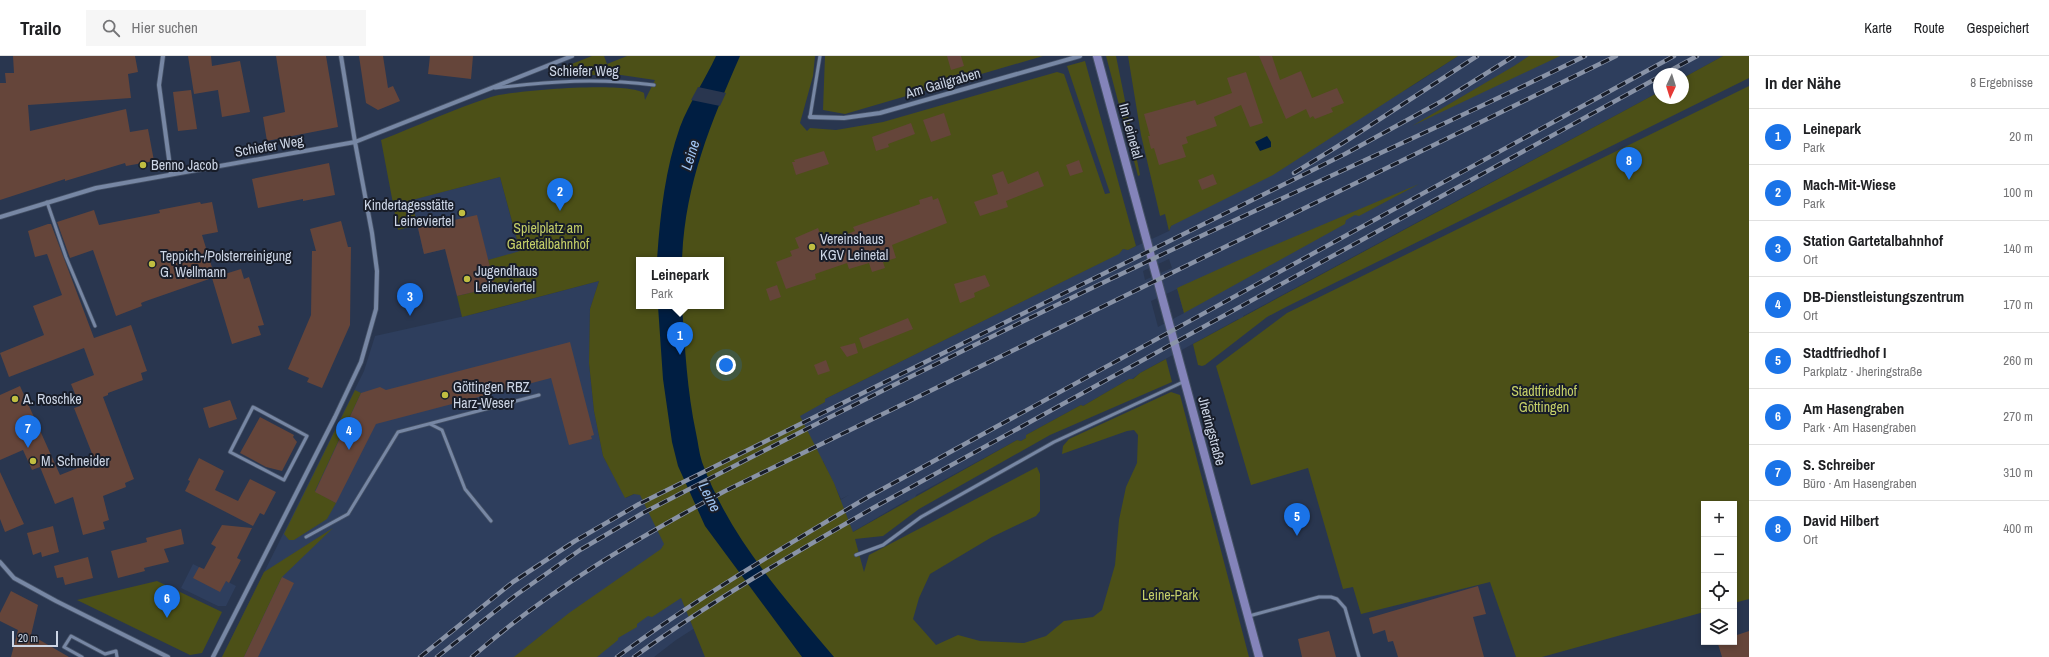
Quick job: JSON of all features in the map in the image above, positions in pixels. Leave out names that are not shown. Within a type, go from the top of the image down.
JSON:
[{"type":"main road","name":"Im Leinetal","points":[[1097,56],[1140,212]]},
{"type":"main road","name":"Jheringstraße","points":[[1140,212],[1259,657]]},
{"type":"street","points":[[163,56],[159,85],[171,174]]},
{"type":"street","points":[[212,657],[335,417],[361,362],[376,309],[377,271],[372,233],[341,56]]},
{"type":"street","name":"Schiefer Weg","points":[[0,217],[96,188],[355,142],[572,56]]},
{"type":"street","name":"Am Gailgraben","points":[[810,117],[844,118],[880,113],[1080,56]]},
{"type":"street","points":[[0,562],[14,578],[56,601],[168,657]]},
{"type":"lane","points":[[810,117],[820,56]]},
{"type":"lane","name":"Schiefer Weg","points":[[490,89],[553,81],[606,80],[654,85]]},
{"type":"lane","points":[[47,202],[66,257],[95,326]]},
{"type":"lane","points":[[856,555],[883,545],[922,517],[1054,442],[1185,381]]},
{"type":"lane","points":[[306,537],[348,514],[398,432],[539,394]]},
{"type":"lane","points":[[253,407],[307,436],[284,480],[230,452],[253,407]]},
{"type":"lane","points":[[430,424],[442,430],[465,489],[491,521]]},
{"type":"lane","points":[[1248,616],[1319,597],[1332,597],[1337,599],[1345,608],[1359,657]]},
{"type":"lane","points":[[82,657],[64,647],[71,636],[105,654],[116,651],[117,657]]},
{"type":"shaded area","points":[[1458,56],[1723,56],[1689,75],[1689,68],[1653,68],[1653,95],[1243,316],[1243,319],[1238,319],[1083,406],[1081,405],[1026,435],[1026,438],[1021,441],[1017,440],[916,495],[915,498],[910,501],[907,500],[759,587],[676,640],[654,657],[222,657],[364,371],[375,336],[483,312],[599,281],[590,309],[589,363],[594,411],[603,456],[626,498],[825,402],[825,399],[1118,254],[1123,249],[1128,250],[1169,231],[1171,226],[1417,83]],"holes":[[[1169,259],[1172,268],[1145,280],[1143,271]],[[1177,289],[1184,313],[1158,327],[1151,301]],[[823,461],[841,499],[849,495],[741,558]]]},
{"type":"shaded area","name":"Kindertagesstätte Leineviertel","points":[[500,177],[520,252],[488,260],[445,249],[424,254],[411,200]]},
{"type":"shaded area","points":[[193,564],[236,586],[226,606],[218,606],[181,588]]},
{"type":"green space","points":[[592,56],[604,56],[607,64],[627,56],[815,56],[813,76],[800,123],[807,131],[810,128],[836,130],[883,122],[1057,72],[1064,74],[1105,194],[1110,193],[1067,66],[1085,61],[1136,246],[1128,250],[1123,249],[1119,254],[825,399],[825,402],[800,416],[834,483],[853,532],[1017,440],[1021,441],[1026,438],[1026,435],[1081,405],[1083,406],[1129,379],[1133,379],[1140,373],[1166,359],[1172,382],[1050,435],[919,509],[883,536],[855,539],[864,572],[869,555],[1037,467],[1040,474],[1040,511],[1036,516],[992,537],[930,574],[919,598],[913,619],[936,645],[958,635],[980,641],[1024,643],[1046,636],[1064,621],[1093,617],[1102,610],[1115,565],[1119,520],[1126,487],[1137,463],[1138,435],[1134,430],[1127,431],[1062,454],[1063,446],[1069,439],[1171,392],[1180,395],[1249,657],[705,657],[681,598],[652,617],[648,616],[637,624],[637,627],[618,638],[618,640],[597,657],[514,657],[569,613],[661,549],[664,544],[640,495],[634,494],[625,498],[603,456],[594,411],[589,363],[590,309],[599,281],[462,317],[457,296],[494,287],[488,260],[520,251],[500,177],[412,200],[417,225],[398,230],[381,140],[463,107],[503,94],[545,89],[594,87],[633,89],[644,93],[645,100],[655,80],[621,75],[557,75],[553,73],[554,71]]},
{"type":"green space","points":[[825,56],[1043,56],[845,114],[823,110]]},
{"type":"green space","points":[[1106,56],[1116,56],[1140,175],[1138,176]]},
{"type":"green space","points":[[1128,56],[1458,56],[1273,175],[1171,226],[1169,231],[1165,214],[1160,216],[1141,135]]},
{"type":"green space","points":[[1529,56],[1560,56],[1412,126],[1514,66]]},
{"type":"green space","points":[[1723,56],[1749,56],[1749,78],[1286,307],[1267,317],[1205,365],[1198,365],[1193,344],[1653,95],[1653,104],[1689,104],[1689,75]]},
{"type":"green space","name":"Stadtfriedhof Göttingen","points":[[1749,86],[1749,599],[1737,602],[1737,501],[1701,501],[1701,613],[1542,657],[1516,657],[1490,582],[1361,614],[1353,587],[1343,589],[1308,468],[1251,485],[1216,366],[1287,313]]},
{"type":"green space","points":[[1419,184],[1359,216],[1355,215],[1346,220],[1345,224],[1184,313],[1177,288],[1239,260]]},
{"type":"green space","points":[[355,390],[361,393],[315,491],[336,503],[327,519],[294,540],[289,540],[284,534]]},
{"type":"green space","points":[[333,528],[282,577],[244,657],[222,657],[264,572]]},
{"type":"green space","points":[[157,581],[222,612],[202,653],[190,655],[77,600]]},
{"type":"water","name":"Leine","points":[[716,56],[740,56],[709,131],[701,155],[688,206],[682,257],[657,257],[664,193],[670,159],[680,127]]},
{"type":"water","points":[[1267,136],[1271,142],[1271,147],[1260,151],[1255,142]]},
{"type":"water","name":"Leine","points":[[658,309],[682,309],[690,401],[701,459],[713,489],[742,541],[759,565],[777,589],[834,657],[802,657],[705,526],[678,466],[672,442],[663,379]]},
{"type":"pier","points":[[698,87],[726,93],[720,106],[691,100]]},
{"type":"building","points":[[13,56],[135,56],[138,72],[128,74],[131,98],[28,105],[30,131],[126,109],[130,132],[148,129],[154,161],[126,166],[125,163],[65,181],[65,179],[0,200],[0,83],[6,83],[5,73],[14,73]]},
{"type":"building","points":[[188,56],[211,56],[212,66],[240,61],[250,112],[222,117],[218,90],[194,94]]},
{"type":"building","points":[[276,56],[326,56],[338,127],[267,141],[263,117],[285,112]]},
{"type":"building","points":[[359,56],[383,56],[388,88],[393,86],[400,101],[378,110],[366,103]]},
{"type":"building","points":[[430,56],[473,56],[471,79],[428,74]]},
{"type":"building","points":[[947,56],[961,56],[964,66],[951,70]]},
{"type":"building","points":[[1259,56],[1272,56],[1280,80],[1301,71],[1312,98],[1337,88],[1344,103],[1331,108],[1333,112],[1315,119],[1313,116],[1310,118],[1306,109],[1286,119]]},
{"type":"building","points":[[1246,72],[1263,123],[1250,127],[1241,105],[1214,117],[1217,126],[1186,137],[1188,143],[1182,145],[1186,157],[1159,165],[1154,148],[1151,149],[1148,136],[1150,136],[1144,114],[1195,100],[1197,105],[1232,93],[1227,78]]},
{"type":"building","points":[[191,90],[197,129],[178,131],[173,92]]},
{"type":"building","points":[[944,113],[951,135],[931,142],[923,120]]},
{"type":"building","points":[[911,123],[915,134],[888,144],[889,147],[876,151],[872,137]]},
{"type":"building","points":[[824,151],[829,164],[796,175],[792,162],[795,162],[794,160]]},
{"type":"building","points":[[1079,160],[1083,172],[1070,176],[1066,165]]},
{"type":"building","points":[[329,163],[335,195],[303,201],[303,199],[258,208],[252,179]]},
{"type":"building","points":[[1003,171],[1008,184],[1038,171],[1044,186],[1006,201],[1008,207],[980,216],[974,202],[998,194],[992,175]]},
{"type":"building","points":[[1213,174],[1217,184],[1202,190],[1198,180]]},
{"type":"building","points":[[932,196],[933,200],[938,198],[947,223],[892,245],[896,258],[883,262],[885,268],[872,272],[869,263],[849,269],[847,263],[815,274],[816,279],[786,289],[776,262],[792,256],[790,251],[799,248],[795,238],[818,228],[824,243],[855,231],[853,227],[920,204],[919,200]]},
{"type":"building","points":[[200,202],[201,204],[212,202],[218,232],[202,235],[215,277],[241,269],[244,279],[249,277],[264,325],[258,326],[261,335],[232,344],[212,278],[146,301],[141,303],[142,306],[116,316],[93,250],[70,258],[57,222],[94,210],[99,225],[160,213],[159,210]]},
{"type":"building","points":[[477,215],[495,287],[457,296],[445,249],[424,254],[418,228]]},
{"type":"building","points":[[341,221],[348,247],[351,247],[350,325],[322,388],[307,382],[309,378],[288,369],[311,315],[312,251],[316,251],[310,229]]},
{"type":"building","points":[[51,224],[94,338],[131,325],[147,371],[141,373],[143,380],[108,393],[108,395],[103,397],[134,479],[125,483],[126,487],[103,496],[109,520],[103,522],[105,529],[83,535],[73,497],[55,504],[40,467],[32,470],[23,450],[0,460],[0,395],[20,386],[60,475],[95,461],[74,408],[80,406],[71,384],[94,375],[84,348],[9,377],[0,353],[44,335],[33,306],[62,295],[47,254],[35,257],[28,231]]},
{"type":"building","points":[[985,275],[990,286],[974,293],[975,297],[960,303],[954,284]]},
{"type":"building","points":[[777,285],[781,297],[770,301],[766,289]]},
{"type":"building","points":[[908,318],[913,329],[863,349],[859,338]]},
{"type":"building","points":[[570,342],[594,435],[591,436],[592,439],[569,445],[551,378],[376,424],[336,503],[315,492],[361,393],[380,387],[386,390]]},
{"type":"building","points":[[855,343],[858,353],[847,357],[840,347]]},
{"type":"building","points":[[826,360],[830,371],[818,375],[814,365]]},
{"type":"building","points":[[230,400],[237,419],[209,428],[203,408]]},
{"type":"building","points":[[260,417],[294,435],[293,437],[297,442],[282,471],[266,467],[240,453]]},
{"type":"building","points":[[199,458],[224,471],[215,490],[238,501],[250,479],[276,492],[264,515],[260,513],[253,526],[185,491],[190,481],[188,480]]},
{"type":"building","points":[[0,472],[24,524],[5,532],[0,519]]},
{"type":"building","points":[[222,525],[252,528],[237,558],[241,560],[229,583],[226,581],[220,592],[193,578],[199,567],[204,569],[216,547],[211,544]]},
{"type":"building","points":[[53,526],[59,552],[42,557],[41,552],[33,555],[27,533]]},
{"type":"building","points":[[181,529],[184,544],[164,549],[169,562],[144,568],[145,571],[118,578],[111,551],[147,542],[146,538]]},
{"type":"building","points":[[88,557],[93,578],[65,585],[63,577],[57,578],[54,566]]},
{"type":"building","points":[[282,577],[294,583],[258,657],[244,657]]},
{"type":"building","points":[[1478,586],[1486,614],[1473,617],[1484,657],[1398,657],[1393,641],[1388,642],[1385,630],[1373,634],[1369,618]]},
{"type":"building","points":[[11,591],[38,605],[31,635],[69,657],[11,657],[18,630],[0,621],[0,613]]},
{"type":"building","points":[[1329,631],[1336,657],[1302,657],[1298,639]]},
{"type":"building","points":[[1749,631],[1749,657],[1722,657],[1718,645],[1737,645],[1737,635]]},
{"type":"railway","points":[[1294,173],[1477,56]]},
{"type":"railway","points":[[420,657],[513,582],[575,541],[639,504],[1345,154],[1442,101],[1514,56]]},
{"type":"railway","points":[[437,657],[516,595],[580,550],[643,513],[776,444],[1113,278],[1485,105],[1585,56]]},
{"type":"railway","points":[[472,657],[531,610],[594,567],[626,547],[725,491],[1616,56]]},
{"type":"railway","points":[[617,657],[647,635],[709,594],[772,554],[868,497],[1674,56]]},
{"type":"railway","points":[[1675,68],[1697,56]]},
{"type":"railway","points":[[634,657],[721,598],[781,561],[873,508],[1653,80]]},
{"type":"place","name":"Benno Jacob","points":[[143,165]]},
{"type":"place","name":"David Hilbert","points":[[1629,180]]},
{"type":"place","name":"Mach-Mit-Wiese","points":[[560,211]]},
{"type":"place","name":"Kindertagesstätte Leineviertel","points":[[462,213]]},
{"type":"place","name":"Vereinshaus KGV Leinetal","points":[[812,247]]},
{"type":"place","name":"Teppich-/Polsterreinigung G. Wellmann","points":[[152,264]]},
{"type":"place","name":"Jugendhaus Leineviertel","points":[[467,279]]},
{"type":"place","name":"Station Gartetalbahnhof","points":[[410,316]]},
{"type":"place","name":"Leinepark","points":[[680,355]]},
{"type":"place","name":"Göttingen RBZ Harz-Weser","points":[[445,395]]},
{"type":"place","name":"A. Roschke","points":[[15,399]]},
{"type":"place","name":"S. Schreiber","points":[[28,448]]},
{"type":"place","name":"DB-Dienstleistungszentrum","points":[[349,450]]},
{"type":"place","name":"M. Schneider","points":[[33,461]]},
{"type":"place","name":"Stadtfriedhof I","points":[[1297,536]]},
{"type":"place","name":"Am Hasengraben","points":[[167,618]]},
{"type":"park label","name":"Spielplatz am Gartetalbahnhof","points":[[548,236]]},
{"type":"park label","name":"Leine-Park","points":[[1170,595]]}]
